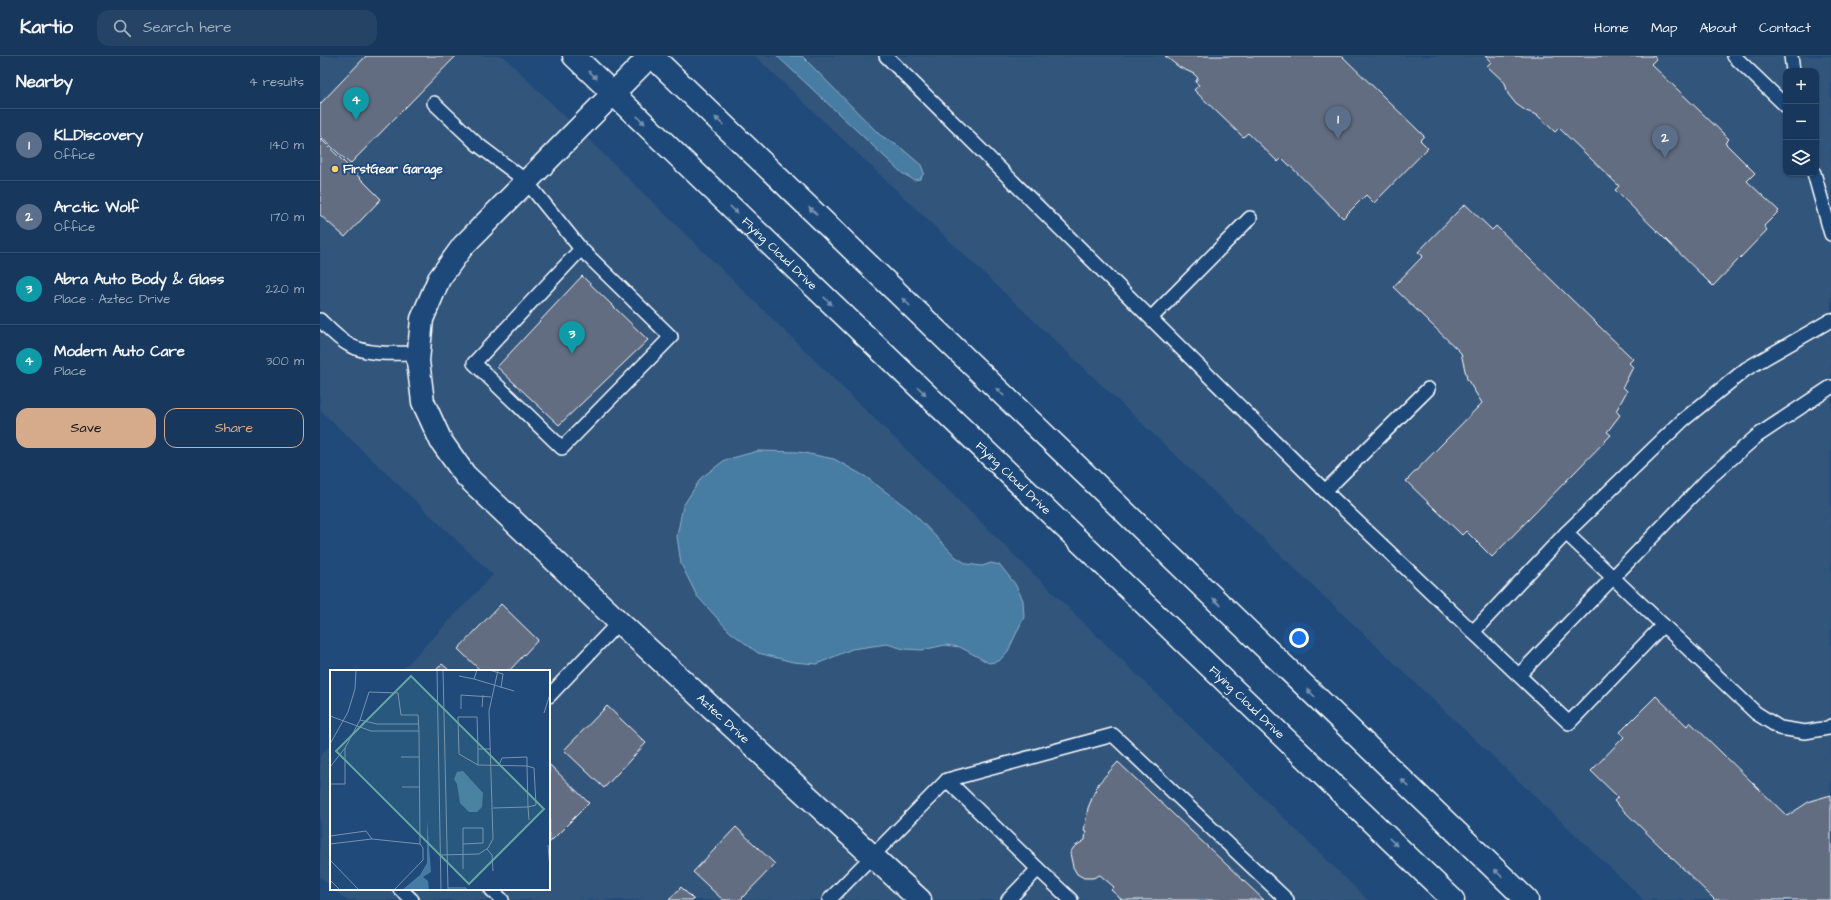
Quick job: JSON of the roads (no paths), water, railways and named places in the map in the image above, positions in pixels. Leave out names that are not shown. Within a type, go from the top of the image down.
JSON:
[{"type":"main road","name":"Flying Cloud Drive","points":[[574,56],[1453,900]]},
{"type":"main road","name":"Aztec Drive","points":[[651,56],[463,246],[439,279],[422,319],[418,361],[424,402],[441,441],[466,475],[619,622],[920,900]]},
{"type":"main road","points":[[651,56],[1526,900]]},
{"type":"lane","points":[[886,56],[1325,491],[1569,723],[1663,624]]},
{"type":"lane","points":[[1734,56],[1784,104]]},
{"type":"lane","points":[[1791,56],[1793,68]]},
{"type":"lane","points":[[434,103],[477,144],[526,181],[581,249],[671,337],[562,448],[474,363],[581,249]]},
{"type":"lane","points":[[1815,176],[1831,234]]},
{"type":"lane","points":[[1151,318],[1250,218]]},
{"type":"lane","points":[[320,320],[334,334],[352,346],[375,353],[419,354]]},
{"type":"lane","points":[[1473,632],[1566,533],[1682,421],[1746,369],[1831,320]]},
{"type":"lane","points":[[1518,675],[1708,479],[1752,440],[1831,387]]},
{"type":"lane","points":[[1325,491],[1428,389]]},
{"type":"lane","points":[[1566,533],[1756,713],[1780,728],[1805,732],[1828,728],[1831,726]]},
{"type":"lane","points":[[550,695],[619,622]]},
{"type":"lane","points":[[829,900],[947,780],[1113,735],[1287,900]]},
{"type":"lane","points":[[947,780],[1071,900]]},
{"type":"lane","points":[[1008,900],[1038,869]]},
{"type":"lane","points":[[401,890],[412,900]]},
{"type":"lane","points":[[492,890],[502,900]]},
{"type":"place","name":"Modern Auto Care","points":[[356,120]]},
{"type":"place","name":"KLDiscovery","points":[[1338,139]]},
{"type":"place","name":"Arctic Wolf","points":[[1665,158]]},
{"type":"place","name":"FirstGear Garage","points":[[335,169]]},
{"type":"place","name":"Abra Auto Body & Glass","points":[[572,354]]}]
